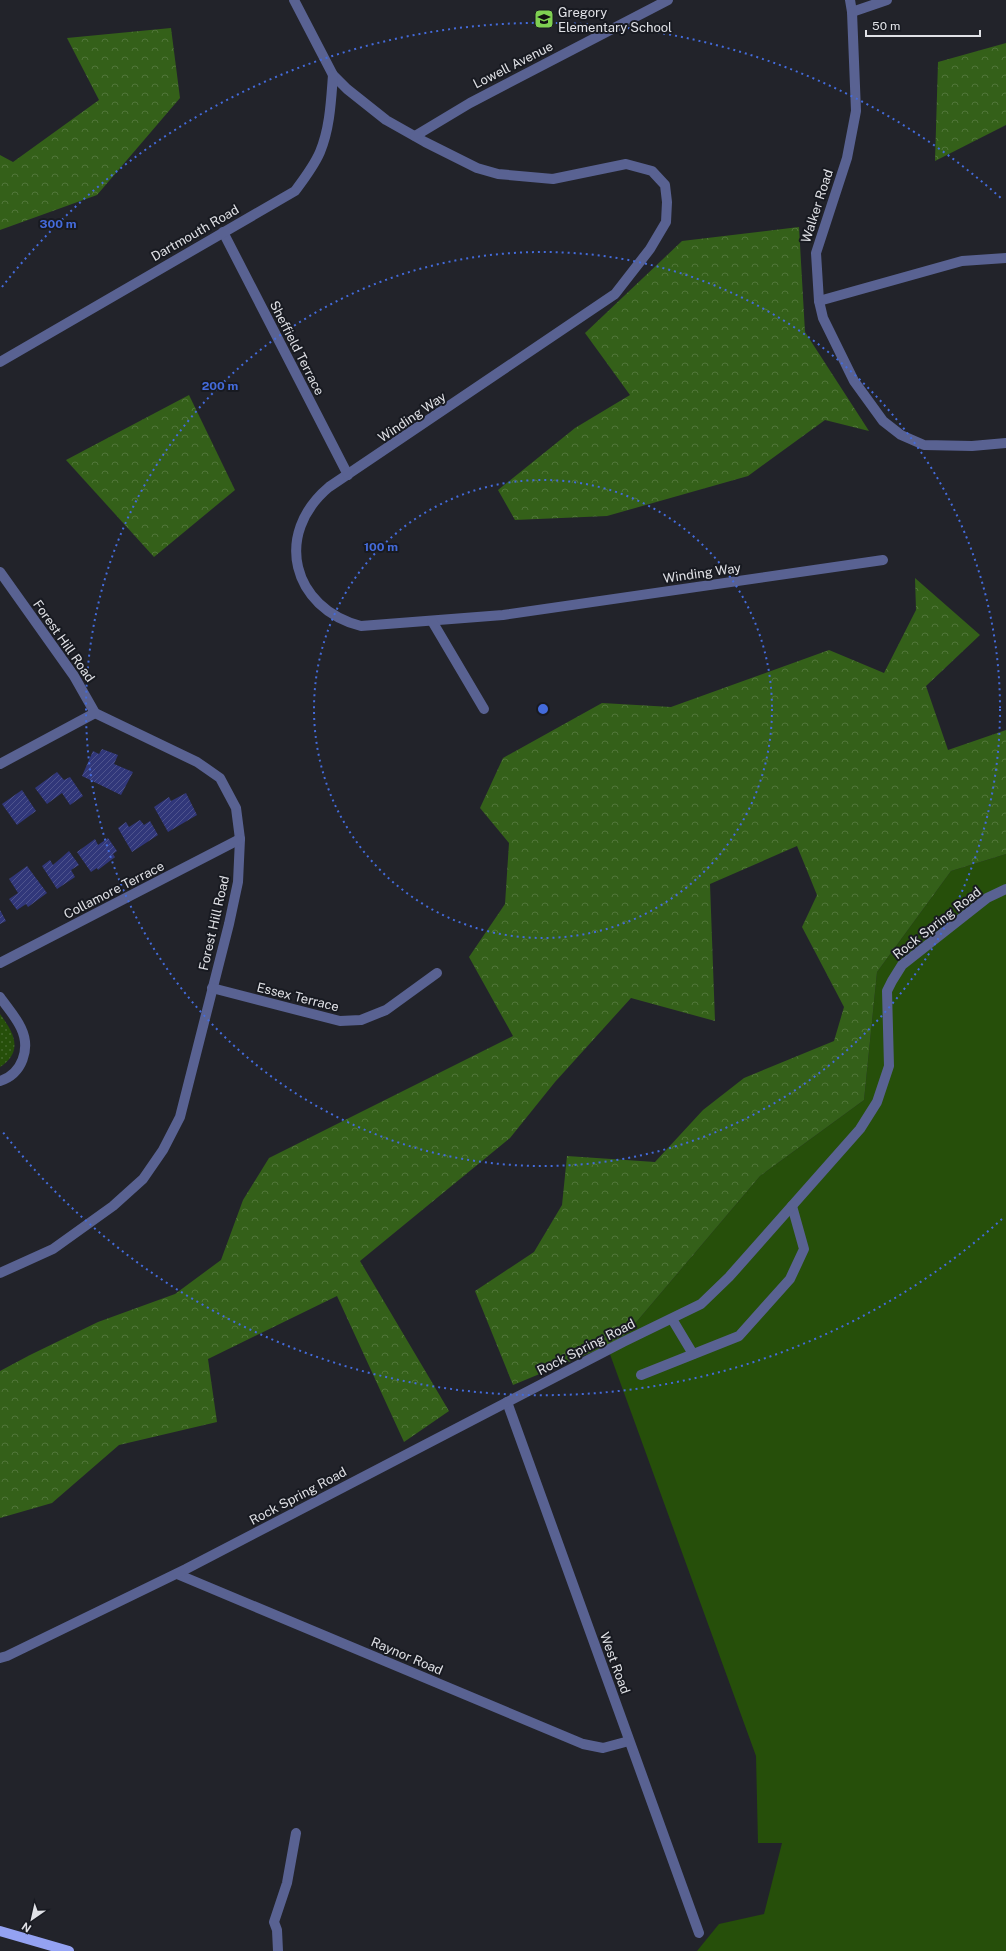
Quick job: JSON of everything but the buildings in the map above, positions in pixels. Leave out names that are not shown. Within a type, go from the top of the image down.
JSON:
[{"type":"main road","points":[[0,1931],[69,1951]]},
{"type":"street","name":"Winding Way","points":[[294,0],[333,75],[347,89],[386,120],[415,136],[477,168],[498,174],[553,179],[626,164],[652,171],[665,185],[668,202],[666,222],[650,249],[616,294],[318,496],[308,508],[299,531],[296,547],[297,563],[301,578],[319,605],[331,615],[346,622],[361,626],[432,621],[503,615],[883,560]]},
{"type":"street","name":"Lowell Avenue","points":[[415,136],[470,102],[668,0]]},
{"type":"street","name":"Walker Road","points":[[850,0],[852,12],[856,112],[846,158],[816,253],[819,301],[831,337],[854,382],[884,421],[901,435],[924,445],[972,446],[1006,443]]},
{"type":"street","points":[[852,12],[887,0]]},
{"type":"street","name":"Dartmouth Road","points":[[0,362],[295,191],[310,171],[320,151],[330,117],[333,75]]},
{"type":"street","name":"Sheffield Terrace","points":[[223,232],[348,475]]},
{"type":"street","points":[[819,301],[962,261],[1006,258]]},
{"type":"street","name":"Forest Hill Road","points":[[0,572],[74,676],[95,713],[197,762],[220,778],[236,808],[240,839],[238,882],[229,924],[180,1117],[163,1150],[144,1179],[113,1206],[53,1249],[0,1273]]},
{"type":"street","points":[[432,621],[484,709]]},
{"type":"street","points":[[0,764],[95,713]]},
{"type":"street","name":"Collamore Terrace","points":[[0,963],[240,839]]},
{"type":"street","name":"Rock Spring Road","points":[[0,1658],[177,1574],[623,1342],[702,1304],[729,1277],[860,1129],[877,1102],[889,1066],[887,991],[902,965],[987,898],[1006,889]]},
{"type":"street","name":"Essex Terrace","points":[[212,988],[340,1021],[361,1020],[386,1010],[415,991],[437,973]]},
{"type":"street","points":[[0,997],[21,1028],[25,1039],[25,1051],[22,1062],[15,1072],[0,1081]]},
{"type":"street","points":[[641,1375],[739,1336],[790,1279],[804,1249],[792,1206]]},
{"type":"street","points":[[672,1319],[693,1354]]},
{"type":"street","name":"West Road","points":[[507,1402],[699,1933]]},
{"type":"street","name":"Raynor Road","points":[[177,1574],[583,1744],[602,1748],[629,1742]]},
{"type":"street","points":[[278,1951],[277,1930],[274,1922],[287,1883],[296,1833]]},
{"type":"green space","points":[[171,28],[180,98],[97,195],[0,230],[0,155],[13,162],[99,100],[67,38]]},
{"type":"green space","points":[[1006,43],[1006,125],[935,161],[938,62]]},
{"type":"green space","points":[[799,227],[805,332],[869,431],[825,420],[748,476],[607,516],[515,520],[498,490],[575,428],[630,395],[585,333],[682,241]]},
{"type":"green space","points":[[189,395],[235,490],[154,557],[66,460]]},
{"type":"green space","points":[[915,578],[980,635],[926,686],[948,750],[1006,730],[1006,854],[951,871],[877,972],[864,1100],[760,1176],[627,1333],[607,1346],[513,1385],[475,1291],[534,1252],[562,1205],[567,1156],[655,1162],[703,1110],[744,1078],[834,1041],[844,1007],[802,927],[817,895],[797,846],[710,884],[715,1021],[631,998],[555,1082],[510,1138],[360,1261],[449,1411],[404,1442],[337,1296],[208,1359],[217,1422],[119,1445],[52,1503],[0,1518],[0,1371],[98,1322],[175,1294],[221,1260],[243,1200],[269,1158],[513,1036],[469,957],[505,904],[509,843],[480,808],[503,758],[602,703],[671,707],[829,650],[884,673],[916,610]]},
{"type":"green space","points":[[1006,854],[1006,1951],[697,1951],[719,1924],[764,1914],[782,1843],[758,1843],[756,1756],[607,1346],[627,1333],[760,1176],[864,1100],[877,972],[951,871]]},
{"type":"green space","points":[[0,1014],[12,1035],[14,1048],[12,1055],[0,1067]]},
{"type":"place","name":"Gregory Elementary School","points":[[544,19]]}]
